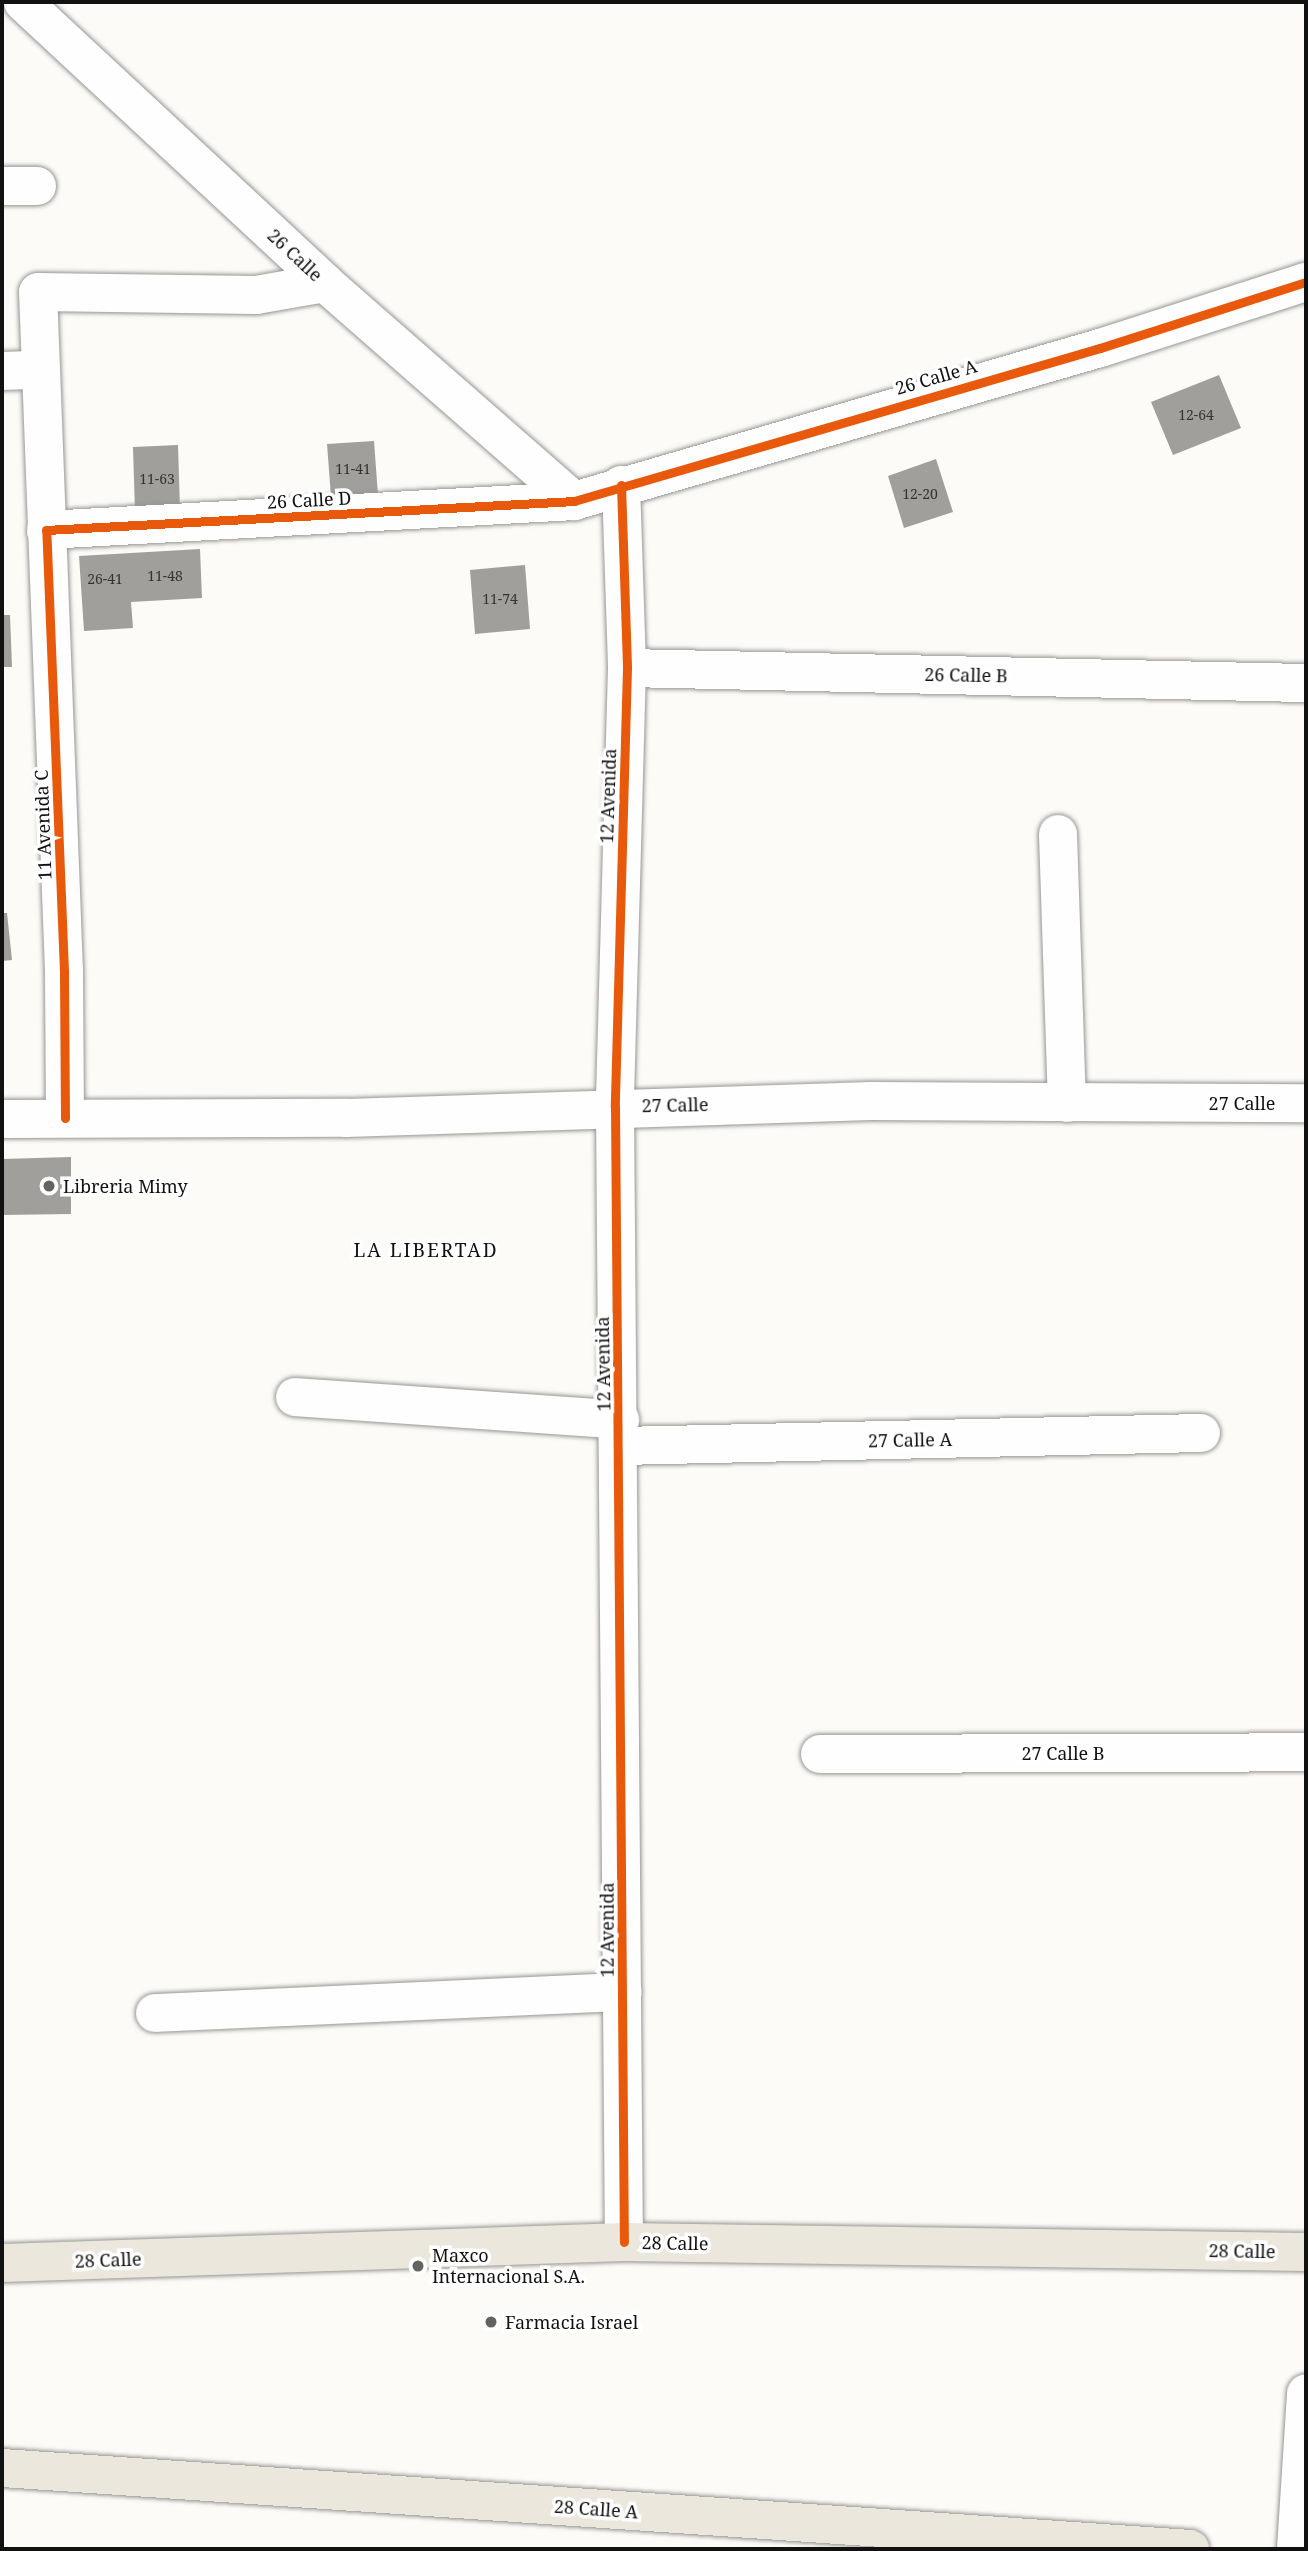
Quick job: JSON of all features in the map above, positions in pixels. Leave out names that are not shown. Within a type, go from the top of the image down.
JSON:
[{"type":"main road","name":"28 Calle","points":[[2,2263],[624,2242],[1306,2252]]},
{"type":"main road","name":"28 Calle A","points":[[2,2468],[1190,2549]]},
{"type":"street","name":"26 Calle","points":[[23,2],[325,283],[574,501]]},
{"type":"street","name":"26 Calle A","points":[[574,501],[621,485],[1100,348],[1306,282]]},
{"type":"street","name":"11 Avenida C","points":[[65,1118],[64,971],[46,530],[20,370],[38,292],[256,295],[325,283]]},
{"type":"street","name":"12 Avenida","points":[[621,485],[627,668],[615,1107],[620,1433],[624,2242]]},
{"type":"street","name":"26 Calle D","points":[[46,530],[574,501]]},
{"type":"street","name":"26 Calle B","points":[[627,668],[1306,683]]},
{"type":"street","points":[[1058,834],[1067,1103]]},
{"type":"street","name":"27 Calle","points":[[2,1119],[346,1118],[615,1107],[871,1101],[1306,1103]]},
{"type":"street","name":"27 Calle A","points":[[296,1397],[620,1433],[1201,1433]]},
{"type":"street","name":"27 Calle B","points":[[820,1754],[1306,1752]]},
{"type":"street","points":[[155,2013],[623,1992]]},
{"type":"street","points":[[1296,2549],[1306,2393]]},
{"type":"building","points":[[1219,375],[1241,428],[1173,455],[1151,402]]},
{"type":"building","points":[[374,441],[378,495],[331,497],[327,444]]},
{"type":"building","points":[[178,445],[180,510],[135,512],[133,447]]},
{"type":"building","points":[[936,459],[953,512],[904,528],[888,476]]},
{"type":"building","points":[[200,549],[202,598],[131,602],[133,628],[84,631],[79,556]]},
{"type":"building","points":[[525,565],[530,629],[475,634],[470,570]]},
{"type":"building","points":[[2,615],[10,615],[12,667],[2,667]]},
{"type":"building","points":[[2,913],[7,913],[12,960],[2,961]]},
{"type":"building","name":"Libreria Mimy","points":[[71,1157],[71,1214],[2,1215],[2,1159]]},
{"type":"cycle path","points":[[65,1118],[64,971],[46,530],[574,501],[1100,348],[1306,282]]},
{"type":"cycle path","points":[[621,485],[627,668],[615,1107],[624,2242]]},
{"type":"place","name":"Libreria Mimy","points":[[49,1186]]},
{"type":"place","name":"Maxco Internacional S.A.","points":[[418,2266]]},
{"type":"place","name":"Farmacia Israel","points":[[491,2322]]},
{"type":"district","name":"LA LIBERTAD","points":[[426,1251]]}]
